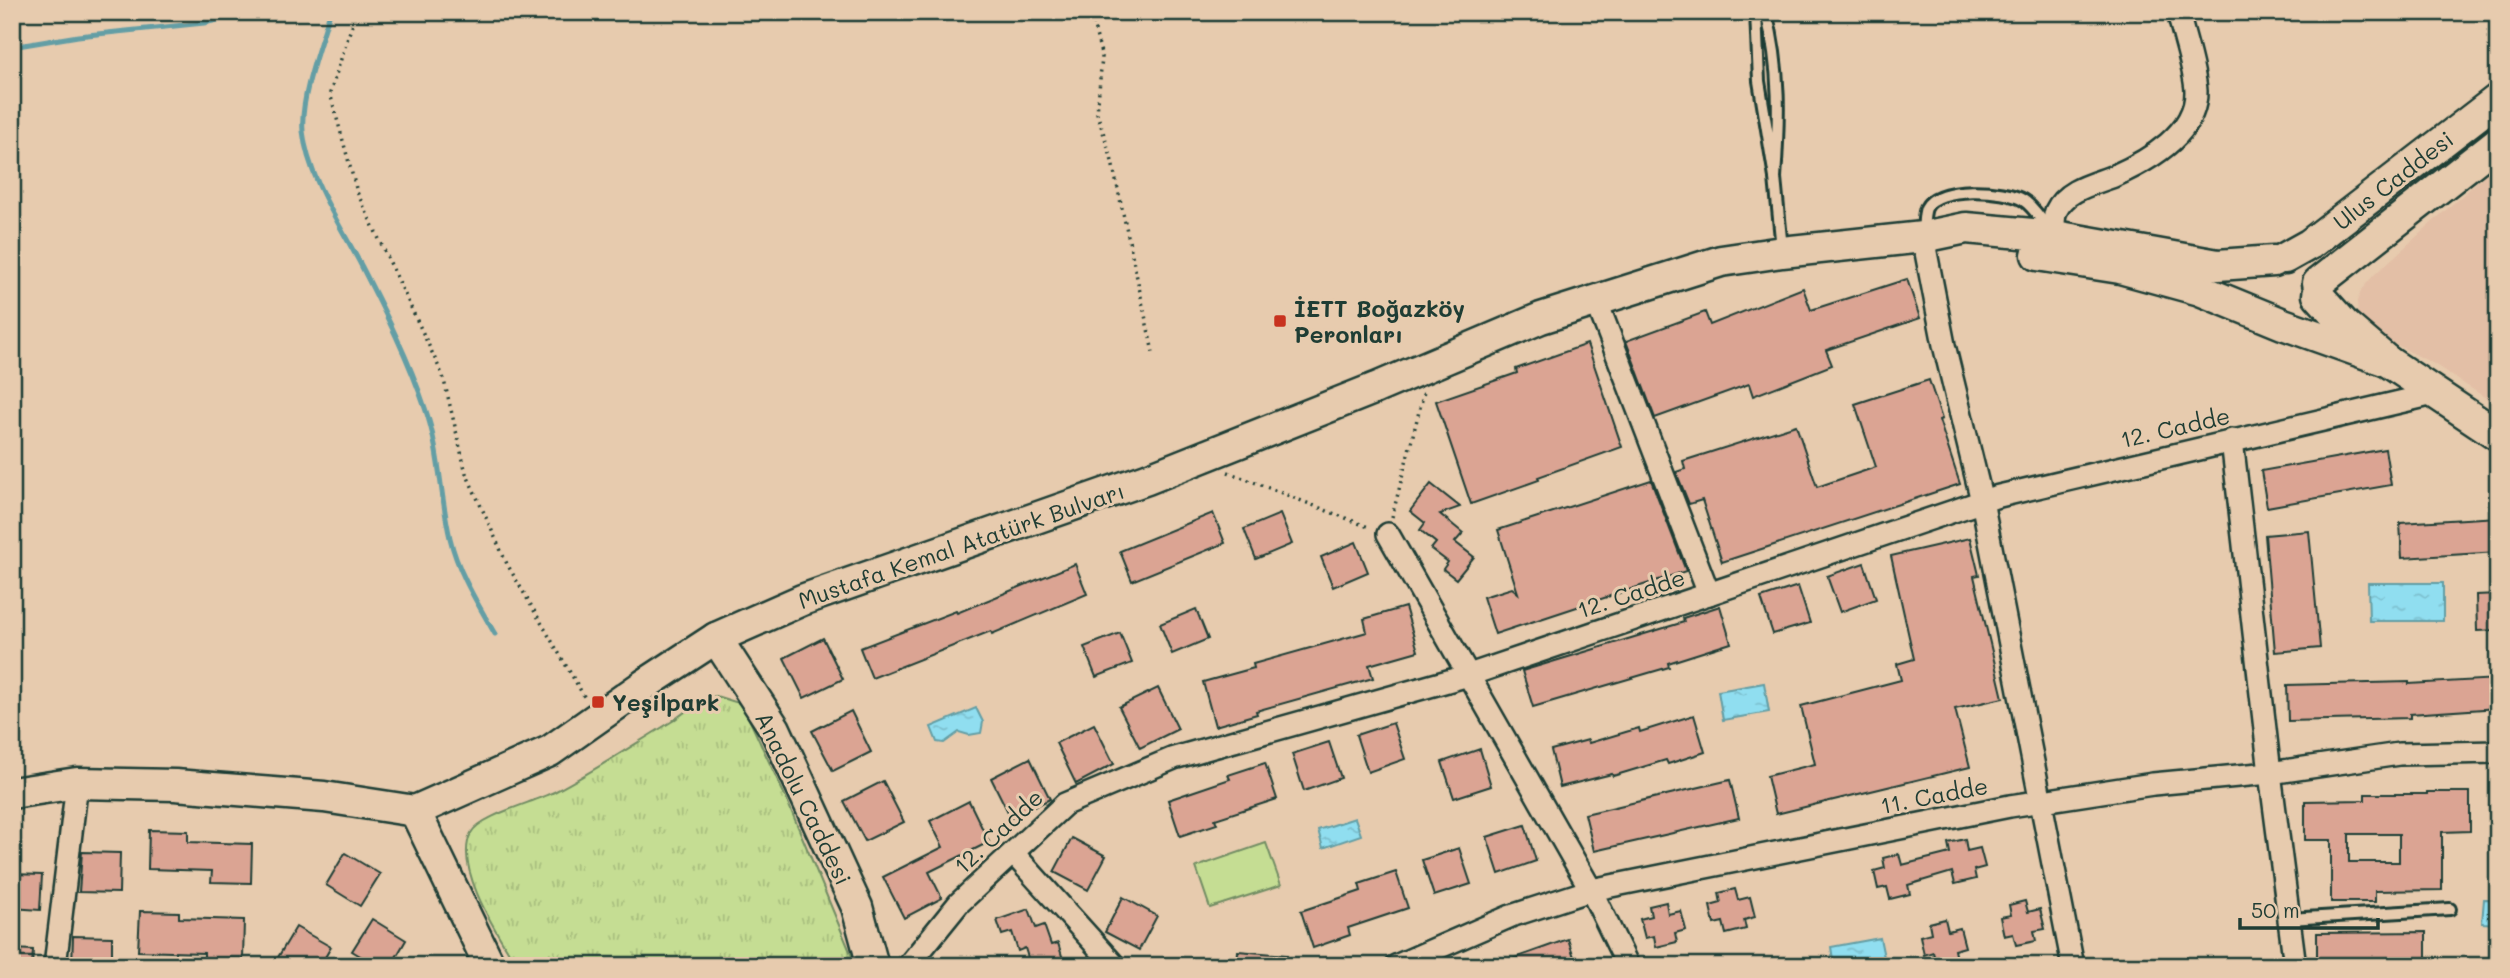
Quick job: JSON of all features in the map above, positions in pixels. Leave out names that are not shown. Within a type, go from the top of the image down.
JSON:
[{"type":"street","points":[[2055,246],[2055,213],[2064,199],[2143,162],[2186,125],[2194,109],[2196,90],[2178,12]]},
{"type":"street","name":"Ulus Caddesi","points":[[2280,260],[2311,244],[2498,99]]},
{"type":"street","name":"Ulus Caddesi","points":[[2318,289],[2498,142]]},
{"type":"street","points":[[1923,237],[1944,345],[1982,501],[2073,966]]},
{"type":"street","name":"Mustafa Kemal Atatürk Bulvarı","points":[[415,810],[550,751],[716,638],[802,600],[1147,480],[1541,318],[1721,261],[1923,237],[1963,248],[2055,246],[2218,265],[2280,260]]},
{"type":"street","name":"Mustafa Kemal Atatürk Bulvarı","points":[[2055,246],[2120,268],[2200,290],[2386,361]]},
{"type":"street","points":[[2318,289],[2315,304],[2302,319],[2274,320],[2256,307],[2253,297],[2253,285],[2264,267],[2280,260],[2305,265],[2313,273],[2318,289],[2345,325],[2386,361],[2498,435]]},
{"type":"street","points":[[1596,300],[1709,594]]},
{"type":"street","name":"12. Cadde","points":[[908,966],[959,903],[1065,804],[1174,758],[1469,675],[1982,501],[2232,440],[2438,394]]},
{"type":"street","points":[[2232,440],[2295,966]]},
{"type":"street","points":[[1388,534],[1591,890],[1628,966]]},
{"type":"street","name":"Anadolu Caddesi","points":[[716,638],[775,729],[857,906],[873,966]]},
{"type":"street","name":"11. Cadde","points":[[1396,966],[1511,916],[1591,890],[2042,802],[2153,784],[2270,772],[2399,754],[2498,752]]},
{"type":"street","points":[[55,966],[77,783]]},
{"type":"street","points":[[12,793],[77,783],[175,785],[324,797],[415,810],[488,964]]},
{"type":"street","points":[[1013,853],[1115,966]]},
{"type":"lane","points":[[1756,12],[1759,81],[1775,178],[1783,252]]},
{"type":"lane","points":[[1766,12],[1773,43],[1780,111],[1775,178]]},
{"type":"lane","points":[[1923,237],[1926,208],[1937,197],[1953,192],[1980,192],[2016,196],[2027,202],[2055,246]]},
{"type":"lane","points":[[2289,919],[2450,909]]},
{"type":"path","points":[[1091,16],[1102,57],[1097,113],[1111,157],[1154,357]]},
{"type":"path","points":[[352,26],[330,93],[357,192],[443,376],[466,473],[507,564],[597,718]]},
{"type":"path","points":[[1196,460],[1388,534],[1431,363]]},
{"type":"shaded area","points":[[2498,163],[2498,406],[2434,364],[2381,337],[2358,315],[2357,301],[2362,289],[2373,276]]},
{"type":"green space","points":[[716,696],[742,704],[786,798],[856,966],[517,966],[490,920],[473,883],[467,848],[476,826],[571,783],[698,703]]},
{"type":"green space","points":[[1266,843],[1281,885],[1210,908],[1196,867]]},
{"type":"water","points":[[2368,583],[2443,583],[2443,621],[2369,621]]},
{"type":"water","points":[[1764,683],[1769,712],[1723,720],[1718,691]]},
{"type":"water","points":[[976,708],[983,722],[981,733],[969,735],[959,732],[944,743],[937,742],[931,727]]},
{"type":"water","points":[[1355,818],[1361,835],[1323,848],[1318,830]]},
{"type":"water","points":[[2484,899],[2498,899],[2498,924],[2482,923]]},
{"type":"water","points":[[1880,938],[1884,957],[1834,966],[1831,947]]},
{"type":"building","points":[[1907,279],[1920,318],[1826,350],[1832,365],[1753,396],[1749,384],[1655,418],[1626,341],[1705,312],[1710,325],[1803,288],[1811,310]]},
{"type":"building","points":[[1587,344],[1622,447],[1471,504],[1436,401],[1517,373],[1516,369]]},
{"type":"building","points":[[1929,380],[1960,484],[1722,562],[1702,500],[1689,504],[1676,472],[1685,469],[1683,461],[1796,425],[1817,487],[1876,467],[1855,404]]},
{"type":"building","points":[[2385,449],[2391,485],[2267,507],[2261,471]]},
{"type":"building","points":[[1651,480],[1686,571],[1495,634],[1483,597],[1512,588],[1518,593],[1498,530]]},
{"type":"building","points":[[1431,484],[1460,507],[1440,514],[1463,533],[1455,542],[1474,557],[1456,579],[1443,569],[1448,562],[1431,549],[1436,543],[1420,530],[1425,523],[1410,511]]},
{"type":"building","points":[[1213,513],[1225,543],[1132,581],[1120,551]]},
{"type":"building","points":[[1280,514],[1292,544],[1256,559],[1244,529]]},
{"type":"building","points":[[2498,517],[2498,552],[2402,558],[2400,523]]},
{"type":"building","points":[[2309,531],[2320,648],[2275,652],[2265,535]]},
{"type":"building","points":[[1970,538],[1979,575],[1974,576],[2003,698],[1955,709],[1970,767],[1776,814],[1767,776],[1815,764],[1801,706],[1901,680],[1897,664],[1914,659],[1891,556]]},
{"type":"building","points":[[1356,542],[1368,572],[1333,587],[1321,557]]},
{"type":"building","points":[[1864,563],[1876,599],[1840,612],[1827,576]]},
{"type":"building","points":[[1075,564],[1087,594],[992,634],[991,631],[872,678],[860,648],[956,611],[957,613]]},
{"type":"building","points":[[1798,586],[1810,623],[1773,634],[1761,598]]},
{"type":"building","points":[[2498,594],[2498,630],[2477,631],[2476,595]]},
{"type":"building","points":[[1720,606],[1731,643],[1668,663],[1669,667],[1533,707],[1522,671],[1684,622],[1683,618]]},
{"type":"building","points":[[1405,607],[1418,651],[1369,665],[1373,678],[1256,711],[1257,714],[1215,726],[1203,682],[1254,668],[1253,664],[1367,632],[1364,619]]},
{"type":"building","points":[[1196,609],[1208,639],[1172,654],[1160,624]]},
{"type":"building","points":[[1120,633],[1132,663],[1096,677],[1084,647]]},
{"type":"building","points":[[823,638],[843,679],[804,698],[784,658]]},
{"type":"building","points":[[2498,679],[2498,708],[2410,714],[2410,718],[2288,721],[2287,685],[2409,684]]},
{"type":"building","points":[[1158,688],[1178,729],[1140,748],[1119,707]]},
{"type":"building","points":[[851,711],[871,752],[833,771],[812,731]]},
{"type":"building","points":[[1694,715],[1705,752],[1668,764],[1666,760],[1613,776],[1612,774],[1560,787],[1551,750],[1588,740],[1589,743],[1639,728],[1640,732]]},
{"type":"building","points":[[1393,723],[1405,759],[1368,772],[1356,735]]},
{"type":"building","points":[[1094,724],[1114,764],[1076,784],[1056,743]]},
{"type":"building","points":[[1329,742],[1341,778],[1304,791],[1292,754]]},
{"type":"building","points":[[1480,749],[1491,786],[1454,798],[1442,762]]},
{"type":"building","points":[[1030,758],[1050,799],[1011,818],[991,778]]},
{"type":"building","points":[[1265,763],[1277,799],[1215,819],[1217,824],[1180,836],[1168,800],[1230,779],[1228,775]]},
{"type":"building","points":[[1730,780],[1739,818],[1594,851],[1585,814]]},
{"type":"building","points":[[883,781],[904,822],[865,841],[844,801]]},
{"type":"building","points":[[2470,792],[2470,831],[2442,832],[2442,890],[2375,891],[2375,902],[2331,902],[2331,840],[2305,840],[2305,801],[2365,800],[2365,794]],"holes":[[[2349,834],[2399,834],[2399,862],[2349,862]]]},
{"type":"building","points":[[969,801],[989,842],[929,872],[942,898],[904,918],[883,877],[943,847],[930,821]]},
{"type":"building","points":[[1525,825],[1536,861],[1499,874],[1487,837]]},
{"type":"building","points":[[149,830],[188,831],[188,842],[252,844],[251,883],[211,882],[212,871],[148,869]]},
{"type":"building","points":[[1072,838],[1106,856],[1088,890],[1054,872]]},
{"type":"building","points":[[1965,839],[1967,851],[1980,848],[1985,867],[1974,870],[1976,879],[1955,884],[1952,872],[1908,885],[1910,894],[1890,899],[1887,887],[1878,889],[1874,871],[1885,868],[1883,858],[1899,854],[1902,865],[1950,853],[1948,843]]},
{"type":"building","points":[[1459,848],[1471,884],[1434,896],[1422,860]]},
{"type":"building","points":[[82,852],[120,853],[119,893],[79,892]]},
{"type":"building","points":[[345,853],[380,874],[360,906],[326,885]]},
{"type":"building","points":[[1396,872],[1408,908],[1348,928],[1350,935],[1313,948],[1301,911],[1361,891],[1359,884]]},
{"type":"building","points":[[12,874],[42,875],[40,910],[12,908]]},
{"type":"building","points":[[1735,889],[1738,900],[1750,897],[1755,917],[1744,920],[1746,929],[1726,934],[1723,922],[1714,924],[1710,906],[1721,903],[1719,893]]},
{"type":"building","points":[[1123,897],[1157,916],[1139,950],[1105,932]]},
{"type":"building","points":[[2025,901],[2028,912],[2040,909],[2045,929],[2034,931],[2036,941],[2016,945],[2013,934],[2004,936],[2000,917],[2011,915],[2009,905]]},
{"type":"building","points":[[1666,902],[1668,914],[1681,911],[1686,930],[1675,933],[1677,942],[1656,947],[1654,936],[1645,938],[1640,919],[1651,916],[1649,906]]},
{"type":"building","points":[[1029,909],[1036,928],[1044,925],[1051,945],[1058,943],[1065,966],[1043,966],[1041,961],[1030,964],[1025,948],[1018,951],[1012,932],[1002,935],[997,920]]},
{"type":"building","points":[[140,911],[179,912],[179,918],[244,920],[243,959],[204,958],[204,953],[138,951]]},
{"type":"building","points":[[372,919],[406,940],[391,966],[377,966],[352,951]]},
{"type":"building","points":[[1945,919],[1948,931],[1960,928],[1965,947],[1954,950],[1956,959],[1936,964],[1933,952],[1924,955],[1920,936],[1931,933],[1929,923]]},
{"type":"building","points":[[296,927],[331,947],[320,966],[288,966],[277,959]]},
{"type":"building","points":[[2426,932],[2426,966],[2317,966],[2317,933]]},
{"type":"building","points":[[73,936],[112,937],[112,966],[72,966]]},
{"type":"building","points":[[1568,939],[1577,966],[1498,966],[1498,964]]},
{"type":"building","points":[[12,949],[33,950],[32,966],[12,966]]},
{"type":"building","points":[[1238,951],[1287,955],[1286,966],[1237,966]]},
{"type":"waterway","points":[[12,47],[78,36],[204,23],[253,12]]},
{"type":"waterway","points":[[330,12],[305,103],[303,131],[306,149],[318,184],[388,319],[419,390],[434,440],[447,522],[458,564],[495,634]]},
{"type":"place","name":"İETT Boğazköy Peronları","points":[[1280,321]]},
{"type":"place","name":"Yeşilpark","points":[[598,702]]}]
